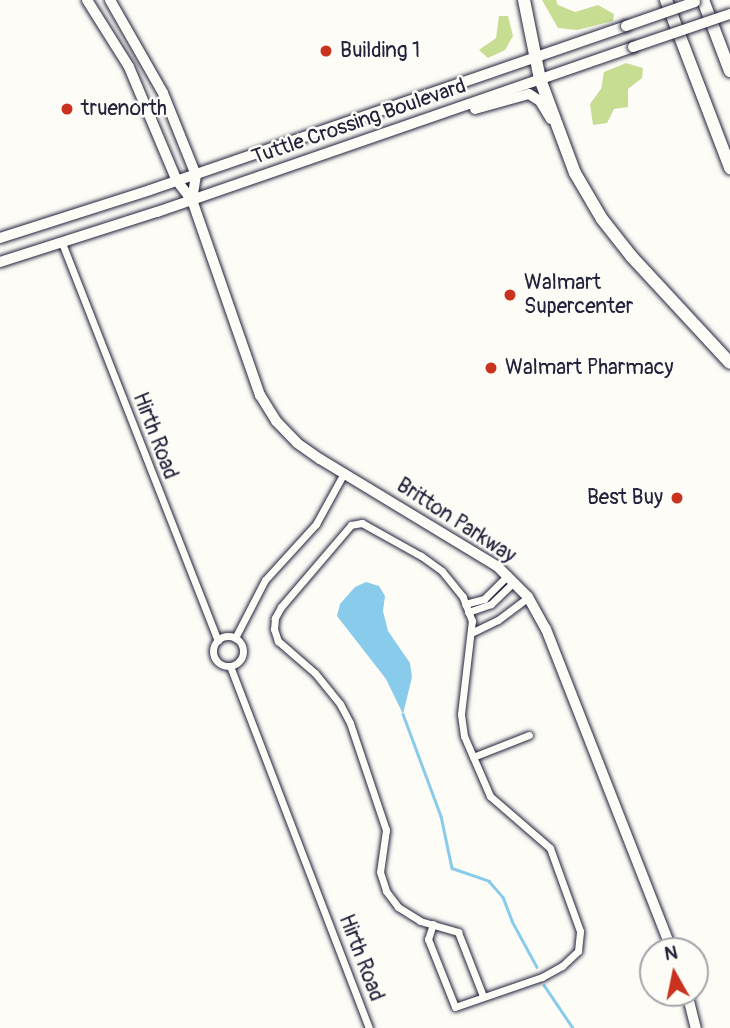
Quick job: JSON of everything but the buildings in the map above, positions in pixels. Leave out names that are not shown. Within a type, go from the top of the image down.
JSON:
[{"type":"highway","points":[[524,0],[540,79],[554,123],[575,173],[602,219],[730,363]]},
{"type":"highway","points":[[666,0],[730,168]]},
{"type":"highway","points":[[702,0],[730,71]]},
{"type":"main road","points":[[87,0],[129,67],[177,181],[192,200]]},
{"type":"main road","points":[[110,0],[152,70],[195,174],[192,200]]},
{"type":"main road","name":"Tuttle Crossing Boulevard","points":[[0,237],[177,181],[702,0]]},
{"type":"main road","name":"Tuttle Crossing Boulevard","points":[[0,262],[192,200],[730,14]]},
{"type":"main road","points":[[451,111],[465,112],[529,94],[540,101],[554,123]]},
{"type":"main road","name":"Britton Parkway","points":[[192,200],[266,406],[297,443],[486,559],[511,578],[528,597],[546,629],[667,937]]},
{"type":"main road","points":[[691,1007],[696,1028]]},
{"type":"street","name":"Hirth Road","points":[[62,243],[218,640]]},
{"type":"street","points":[[235,638],[265,580],[316,524],[344,473]]},
{"type":"street","points":[[433,925],[428,939],[455,1007],[542,977],[562,966],[578,951],[580,931],[550,848],[490,796],[464,736],[461,714],[471,633],[465,604],[442,571],[362,523],[351,525],[342,532],[275,618],[274,629],[278,641],[315,673],[340,704],[350,723],[386,830],[380,872],[386,891],[398,906],[433,925],[458,932],[483,996]]},
{"type":"street","points":[[468,612],[486,602],[511,578]]},
{"type":"street","points":[[471,633],[498,620],[528,597]]},
{"type":"street","points":[[465,604],[486,602]]},
{"type":"street","points":[[486,602],[498,620]]},
{"type":"street","points":[[225,637],[235,638],[241,643],[243,655],[239,662],[230,666],[215,658],[214,648],[218,640],[225,637]]},
{"type":"street","name":"Hirth Road","points":[[230,666],[235,687],[369,1028]]},
{"type":"street","points":[[473,757],[529,735]]},
{"type":"green space","points":[[542,0],[556,0],[558,5],[575,12],[598,5],[614,14],[613,21],[577,30],[558,28]]},
{"type":"green space","points":[[499,16],[508,16],[513,36],[505,50],[488,58],[479,50],[496,38]]},
{"type":"green space","points":[[626,63],[643,68],[642,78],[628,89],[628,107],[614,109],[607,123],[593,125],[590,104],[601,89],[604,72]]},
{"type":"water","points":[[366,582],[379,586],[385,596],[383,611],[388,631],[410,663],[412,677],[403,714],[386,679],[337,616],[340,604],[355,587]]},
{"type":"waterway","points":[[403,714],[441,816],[452,868],[489,881],[503,897],[512,921],[537,967]]},
{"type":"waterway","points":[[544,985],[573,1028]]},
{"type":"place","name":"Building 1","points":[[326,51]]},
{"type":"place","name":"truenorth","points":[[67,109]]},
{"type":"place","name":"Walmart Supercenter","points":[[510,295]]},
{"type":"place","name":"Walmart Pharmacy","points":[[491,368]]},
{"type":"place","name":"Best Buy","points":[[677,498]]}]
